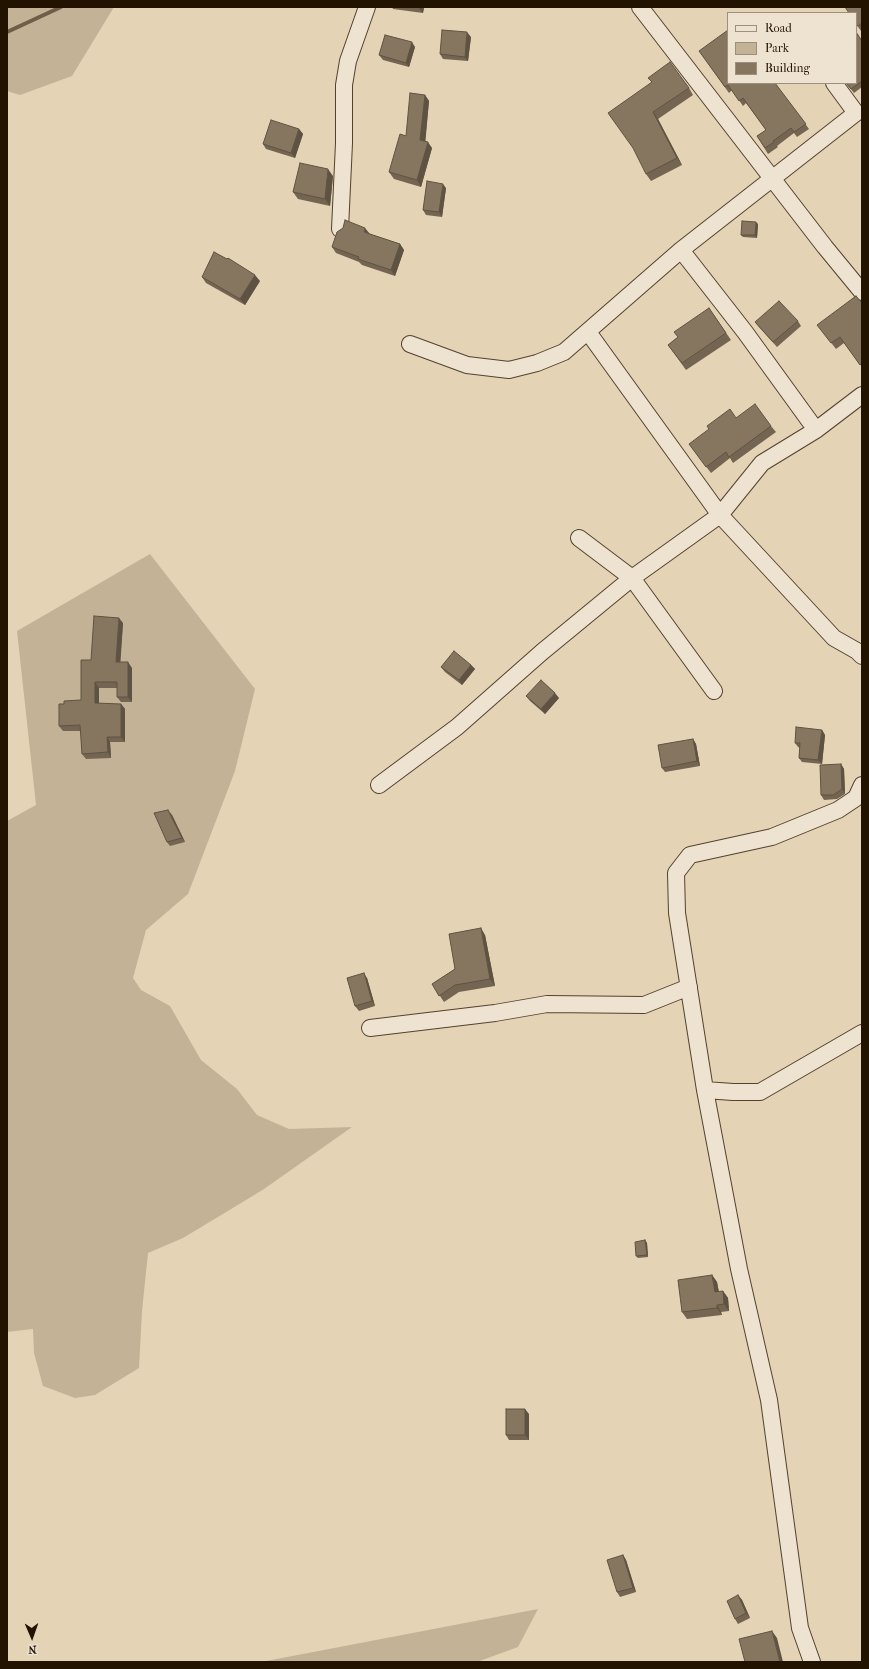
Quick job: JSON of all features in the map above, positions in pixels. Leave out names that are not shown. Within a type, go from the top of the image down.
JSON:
[{"type":"street","points":[[340,229],[344,143],[344,86],[348,61],[366,7]]},
{"type":"street","points":[[640,7],[825,247],[862,292]]},
{"type":"street","points":[[410,344],[467,365],[509,370],[537,363],[564,352],[681,250],[773,178],[860,114],[835,84]]},
{"type":"street","points":[[681,250],[745,332],[816,430]]},
{"type":"street","points":[[588,332],[720,515],[834,638],[857,651],[862,656]]},
{"type":"street","points":[[379,785],[457,727],[542,652],[632,578],[720,515],[762,464],[816,430],[862,395]]},
{"type":"street","points":[[579,538],[632,578],[714,691]]},
{"type":"street","points":[[812,1662],[800,1628],[769,1400],[738,1269],[705,1090],[677,913],[676,874],[690,855],[772,837],[838,810],[856,798],[862,785]]},
{"type":"street","points":[[370,1028],[495,1013],[547,1004],[644,1005],[689,987]]},
{"type":"street","points":[[705,1090],[760,1092],[862,1034]]},
{"type":"green space","points":[[7,7],[114,7],[72,76],[20,95],[7,91]]},
{"type":"green space","points":[[150,554],[255,689],[235,771],[188,894],[146,930],[133,978],[141,990],[170,1006],[201,1060],[237,1089],[257,1115],[289,1129],[352,1127],[264,1189],[183,1238],[148,1253],[142,1311],[139,1368],[95,1395],[75,1398],[43,1386],[34,1353],[33,1329],[7,1332],[7,821],[36,805],[17,631]]},
{"type":"green space","points":[[538,1609],[518,1647],[477,1662],[261,1662]]},
{"type":"building","points":[[845,7],[862,7],[862,23],[858,26],[857,25],[857,12],[848,12]]},
{"type":"building","points":[[442,30],[467,32],[465,57],[440,54]]},
{"type":"building","points":[[727,31],[727,84],[776,84],[806,124],[794,132],[791,128],[765,148],[757,136],[766,130],[743,98],[739,101],[728,85],[725,87],[699,51]]},
{"type":"building","points":[[857,34],[862,41],[862,81],[851,89],[847,84],[857,84]]},
{"type":"building","points":[[385,35],[412,42],[406,63],[379,55]]},
{"type":"building","points":[[670,62],[689,88],[653,112],[677,158],[646,174],[633,148],[608,113],[652,82],[648,78]]},
{"type":"building","points":[[410,93],[425,95],[420,140],[428,142],[417,180],[389,172],[400,134],[406,136]]},
{"type":"building","points":[[271,120],[299,129],[291,153],[263,144]]},
{"type":"building","points":[[300,163],[328,169],[325,199],[293,192]]},
{"type":"building","points":[[427,181],[443,184],[439,212],[423,210]]},
{"type":"building","points":[[345,220],[365,228],[364,232],[400,244],[391,270],[358,259],[359,257],[332,247],[337,232],[343,228]]},
{"type":"building","points":[[742,221],[756,222],[755,235],[741,235]]},
{"type":"building","points":[[214,252],[227,259],[228,258],[255,275],[240,299],[202,277]]},
{"type":"building","points":[[856,296],[862,303],[862,363],[860,365],[840,337],[831,343],[817,325]]},
{"type":"building","points":[[779,301],[798,321],[773,342],[755,322]]},
{"type":"building","points":[[709,308],[726,333],[682,363],[668,345],[678,337],[674,332]]},
{"type":"building","points":[[755,404],[771,426],[729,457],[726,452],[706,467],[689,444],[709,429],[707,426],[730,409],[736,418]]},
{"type":"building","points":[[94,616],[119,618],[116,662],[128,662],[128,697],[117,697],[117,682],[95,682],[95,703],[121,704],[121,737],[107,737],[108,752],[82,754],[80,725],[59,726],[59,704],[64,704],[64,701],[81,700],[81,660],[91,660]]},
{"type":"building","points":[[454,651],[471,665],[459,680],[441,667]]},
{"type":"building","points":[[541,680],[555,693],[541,709],[526,696]]},
{"type":"building","points":[[796,727],[822,730],[818,760],[799,758],[800,743],[795,743]]},
{"type":"building","points":[[693,739],[697,761],[662,768],[658,745]]},
{"type":"building","points":[[841,764],[842,789],[833,795],[821,795],[820,765]]},
{"type":"building","points":[[168,810],[182,838],[167,842],[154,813]]},
{"type":"building","points":[[481,928],[490,979],[455,985],[439,996],[432,984],[455,969],[449,934]]},
{"type":"building","points":[[364,973],[372,1001],[355,1006],[347,978]]},
{"type":"building","points":[[645,1240],[647,1255],[636,1256],[635,1242]]},
{"type":"building","points":[[712,1275],[715,1292],[723,1291],[724,1304],[717,1305],[717,1308],[682,1312],[678,1280]]},
{"type":"building","points":[[506,1409],[525,1409],[525,1435],[506,1435]]},
{"type":"building","points":[[623,1555],[633,1588],[617,1592],[607,1560]]},
{"type":"building","points":[[738,1595],[746,1613],[735,1619],[727,1601]]},
{"type":"building","points":[[772,1631],[780,1662],[745,1662],[739,1639]]},
{"type":"waterway","points":[[7,32],[61,7]]}]
